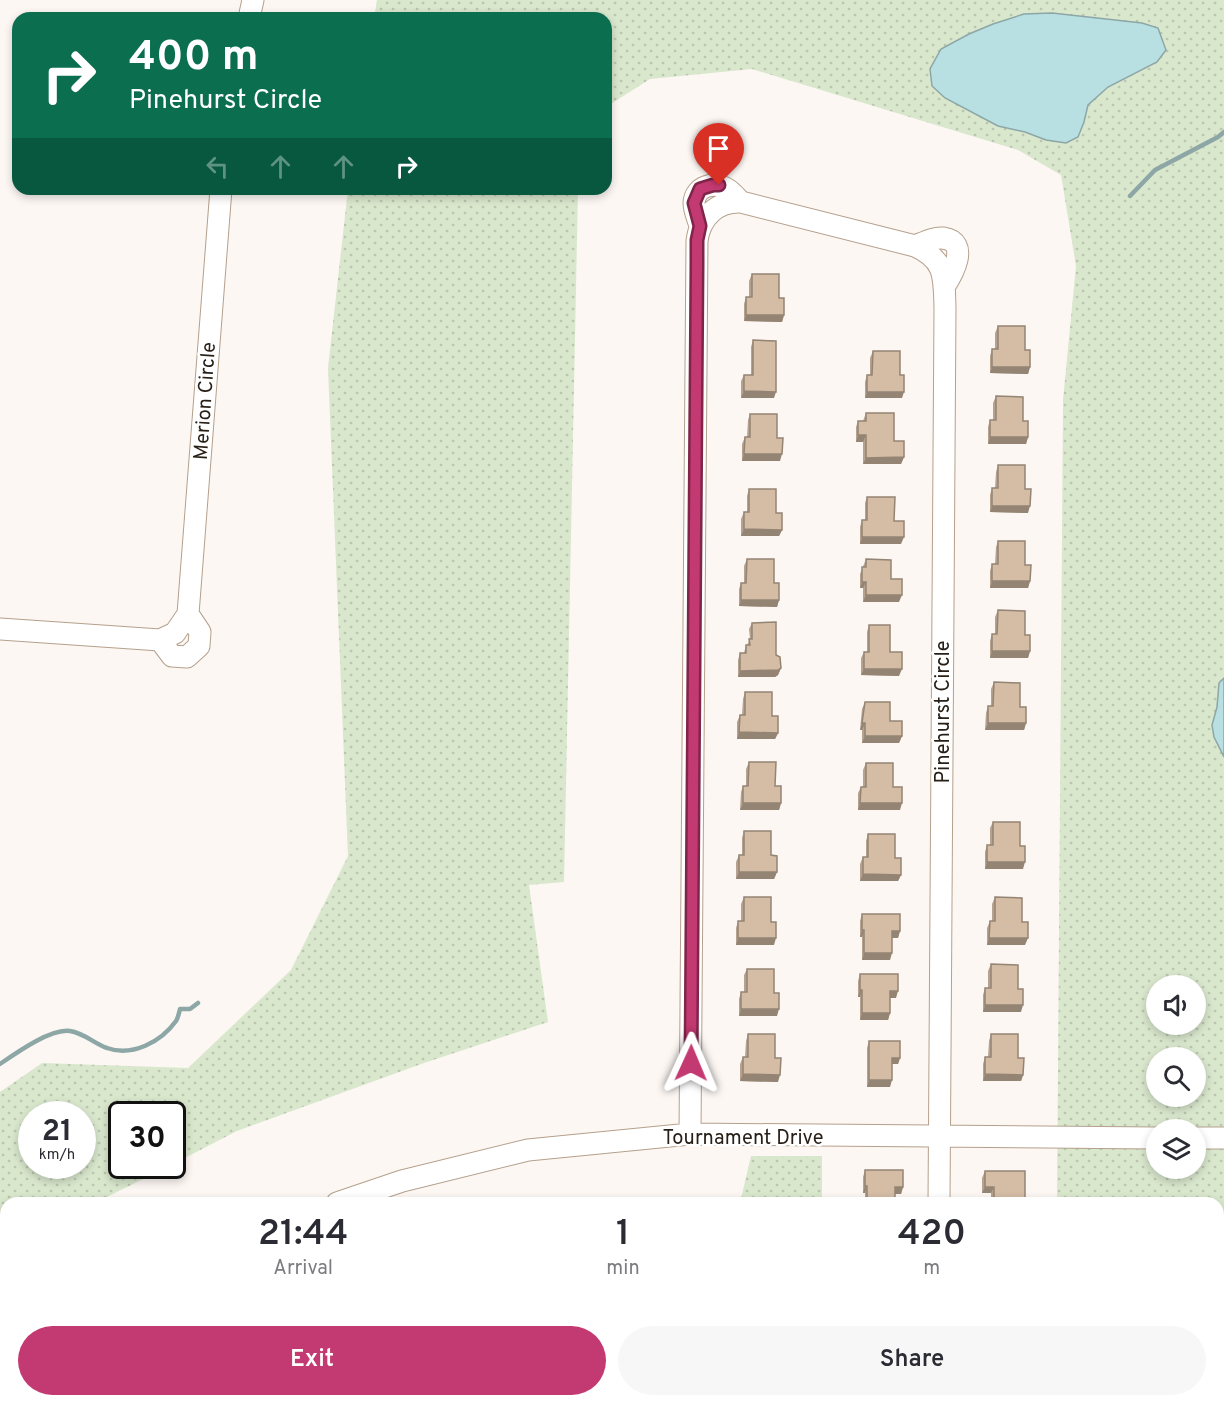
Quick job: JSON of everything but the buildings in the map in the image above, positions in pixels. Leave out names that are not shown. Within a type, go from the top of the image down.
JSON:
[{"type":"street","name":"Merion Circle","points":[[0,629],[159,640],[176,633],[188,614],[221,195]]},
{"type":"street","name":"Pinehurst Circle","points":[[690,1134],[697,240],[700,226],[707,216],[725,203],[741,202],[915,246],[927,251],[937,261],[943,273],[939,1197]]},
{"type":"street","name":"Tournament Drive","points":[[355,1197],[402,1181],[528,1150],[690,1134],[1146,1138]]},
{"type":"street","points":[[1206,1138],[1224,1138]]},
{"type":"green space","points":[[377,0],[1224,0],[1224,1197],[1057,1197],[1063,400],[1076,266],[1061,175],[1018,150],[752,69],[650,79],[612,103],[612,12],[375,12]]},
{"type":"green space","points":[[347,195],[578,195],[564,882],[529,885],[548,1022],[424,1063],[237,1131],[186,1157],[186,1101],[108,1101],[108,1179],[143,1179],[107,1197],[0,1197],[0,1092],[42,1063],[188,1068],[291,970],[348,856],[328,368]]},
{"type":"green space","points":[[751,1156],[822,1156],[822,1197],[741,1197]]},
{"type":"water","points":[[1052,13],[1142,23],[1158,28],[1166,50],[1157,62],[1108,87],[1088,105],[1078,137],[1066,143],[1046,140],[998,126],[945,98],[932,86],[930,69],[941,49],[993,24],[1024,14]]},
{"type":"water","points":[[1224,678],[1224,757],[1214,737],[1212,725],[1217,707],[1219,683]]},
{"type":"waterway","points":[[1130,196],[1155,170],[1224,132]]},
{"type":"waterway","points":[[0,1064],[34,1042],[62,1031],[80,1034],[107,1048],[126,1051],[136,1049],[154,1041],[170,1029],[180,1009],[190,1009],[198,1003]]},
{"type":"route","points":[[691,1063],[697,240],[700,226],[694,203],[700,189],[719,185]]}]
